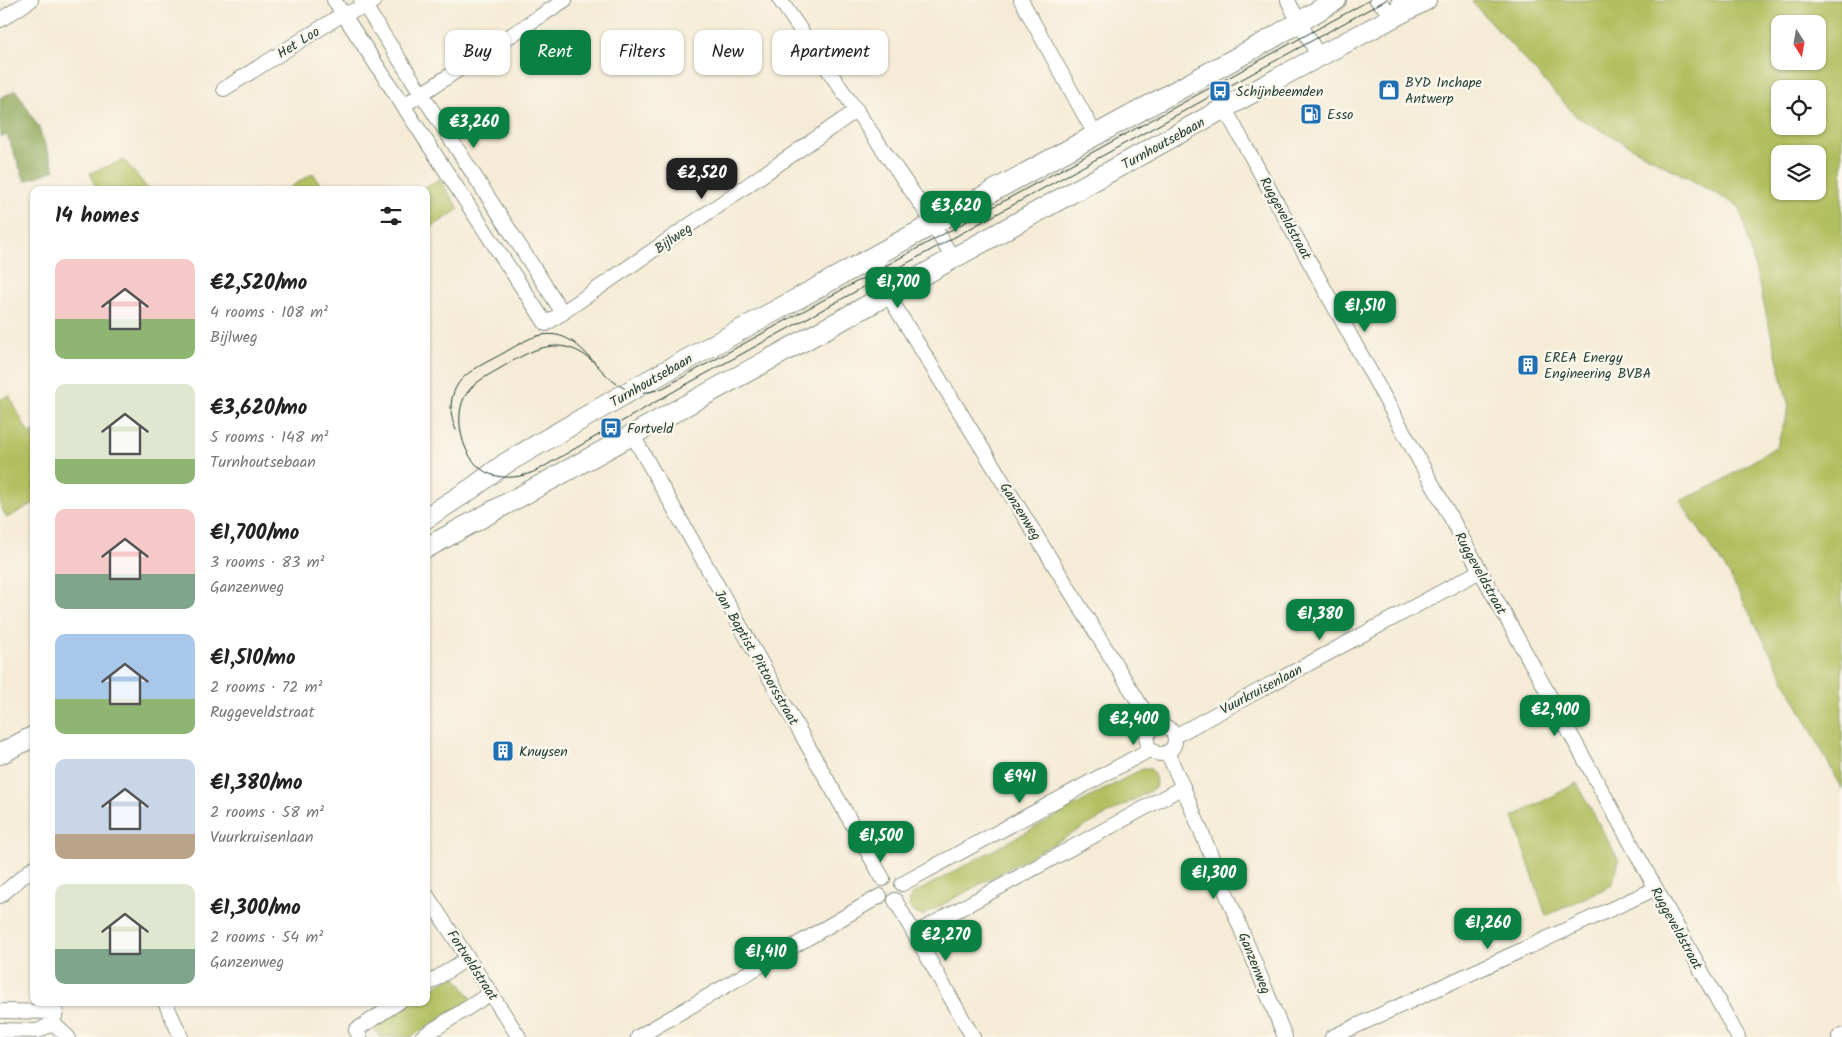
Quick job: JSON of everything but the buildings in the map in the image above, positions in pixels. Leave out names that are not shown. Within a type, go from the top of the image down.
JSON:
[{"type":"main road","name":"Turnhoutsebaan","points":[[430,515],[513,459],[882,252],[1096,136],[1336,0]]},
{"type":"main road","name":"Turnhoutsebaan","points":[[430,546],[887,295],[952,257],[1226,109],[1319,57],[1399,7],[1426,0]]},
{"type":"main road","points":[[0,754],[30,738]]},
{"type":"street","points":[[0,20],[31,0]]},
{"type":"street","points":[[334,0],[402,106],[565,0]]},
{"type":"street","points":[[780,0],[934,224],[952,257]]},
{"type":"street","points":[[1021,0],[1096,136]]},
{"type":"street","points":[[1288,0],[1319,57]]},
{"type":"street","points":[[1376,0],[1387,9],[1399,7]]},
{"type":"street","points":[[367,2],[421,94],[563,313]]},
{"type":"street","name":"Het Loo","points":[[224,89],[343,14],[367,2]]},
{"type":"street","name":"Bijlweg","points":[[402,106],[546,324],[857,110]]},
{"type":"street","name":"Ruggeveldstraat","points":[[1226,109],[1738,1037]]},
{"type":"street","points":[[882,252],[876,270],[878,279],[887,295]]},
{"type":"street","name":"Ganzenweg","points":[[887,295],[1154,727]]},
{"type":"street","name":"Jan Baptist Pittoorsstraat","points":[[632,434],[883,878]]},
{"type":"street","name":"Vuurkruisenlaan","points":[[1175,736],[1480,570]]},
{"type":"street","points":[[1164,726],[1169,728],[1175,736],[1174,746],[1167,752],[1159,753],[1151,749],[1147,740],[1150,730],[1154,727],[1164,726]]},
{"type":"street","points":[[902,884],[1151,749]]},
{"type":"street","name":"Ganzenweg","points":[[1167,752],[1285,1037]]},
{"type":"street","points":[[914,934],[1183,787]]},
{"type":"street","points":[[0,896],[30,871]]},
{"type":"street","points":[[896,877],[902,884],[903,892],[899,898],[887,901],[880,896],[879,885],[883,878],[896,877]]},
{"type":"street","points":[[1332,1037],[1655,889]]},
{"type":"street","points":[[638,1037],[880,896]]},
{"type":"street","name":"Fortveldstraat","points":[[430,900],[519,1037]]},
{"type":"street","points":[[895,900],[973,1037]]},
{"type":"street","points":[[430,982],[468,958]]},
{"type":"street","points":[[422,1037],[491,993]]},
{"type":"street","points":[[167,1006],[181,1037]]},
{"type":"street","points":[[360,1037],[356,1030],[393,1006]]},
{"type":"street","points":[[0,1011],[57,1012]]},
{"type":"street","points":[[0,1030],[38,1031],[57,1012]]},
{"type":"street","points":[[57,1012],[68,1037]]},
{"type":"green space","points":[[1475,0],[1842,0],[1842,789],[1729,574],[1680,501],[1715,485],[1777,446],[1789,407],[1740,207],[1577,117],[1472,2]]},
{"type":"green space","points":[[16,90],[38,126],[55,170],[25,181],[7,135],[0,137],[0,98]]},
{"type":"green space","points":[[124,160],[146,186],[95,186],[90,173]]},
{"type":"green space","points":[[313,173],[321,186],[292,186]]},
{"type":"green space","points":[[439,179],[459,209],[430,228],[430,186],[428,186]]},
{"type":"green space","points":[[9,395],[30,434],[30,505],[7,518],[0,505],[0,400]]},
{"type":"green space","points":[[1142,769],[1151,769],[1155,778],[1155,788],[922,916],[912,911],[909,906],[911,895]]},
{"type":"green space","points":[[1577,783],[1619,861],[1612,885],[1546,916],[1513,817]]},
{"type":"green space","points":[[454,975],[472,999],[411,1037],[379,1037],[372,1026],[404,1006],[430,1006],[430,990]]},
{"type":"tram line","points":[[456,430],[453,423],[451,402],[459,383],[474,369],[528,339],[542,335],[560,336],[574,343],[611,379],[625,389],[642,392],[663,388],[1370,0]]},
{"type":"tram line","points":[[595,363],[570,348],[547,347],[523,355],[474,385],[464,398],[460,419],[463,441],[473,461],[490,474],[502,477],[520,476],[538,470],[678,389],[1386,0]]},
{"type":"place","name":"BYD Inchape Antwerp","points":[[1389,90]]},
{"type":"place","name":"Schijnbeemden","points":[[1220,91]]},
{"type":"place","name":"Esso","points":[[1311,114]]},
{"type":"place","name":"EREA Energy Engineering BVBA","points":[[1528,365]]},
{"type":"place","name":"Fortveld","points":[[611,428]]},
{"type":"place","name":"Knuysen","points":[[503,751]]}]
